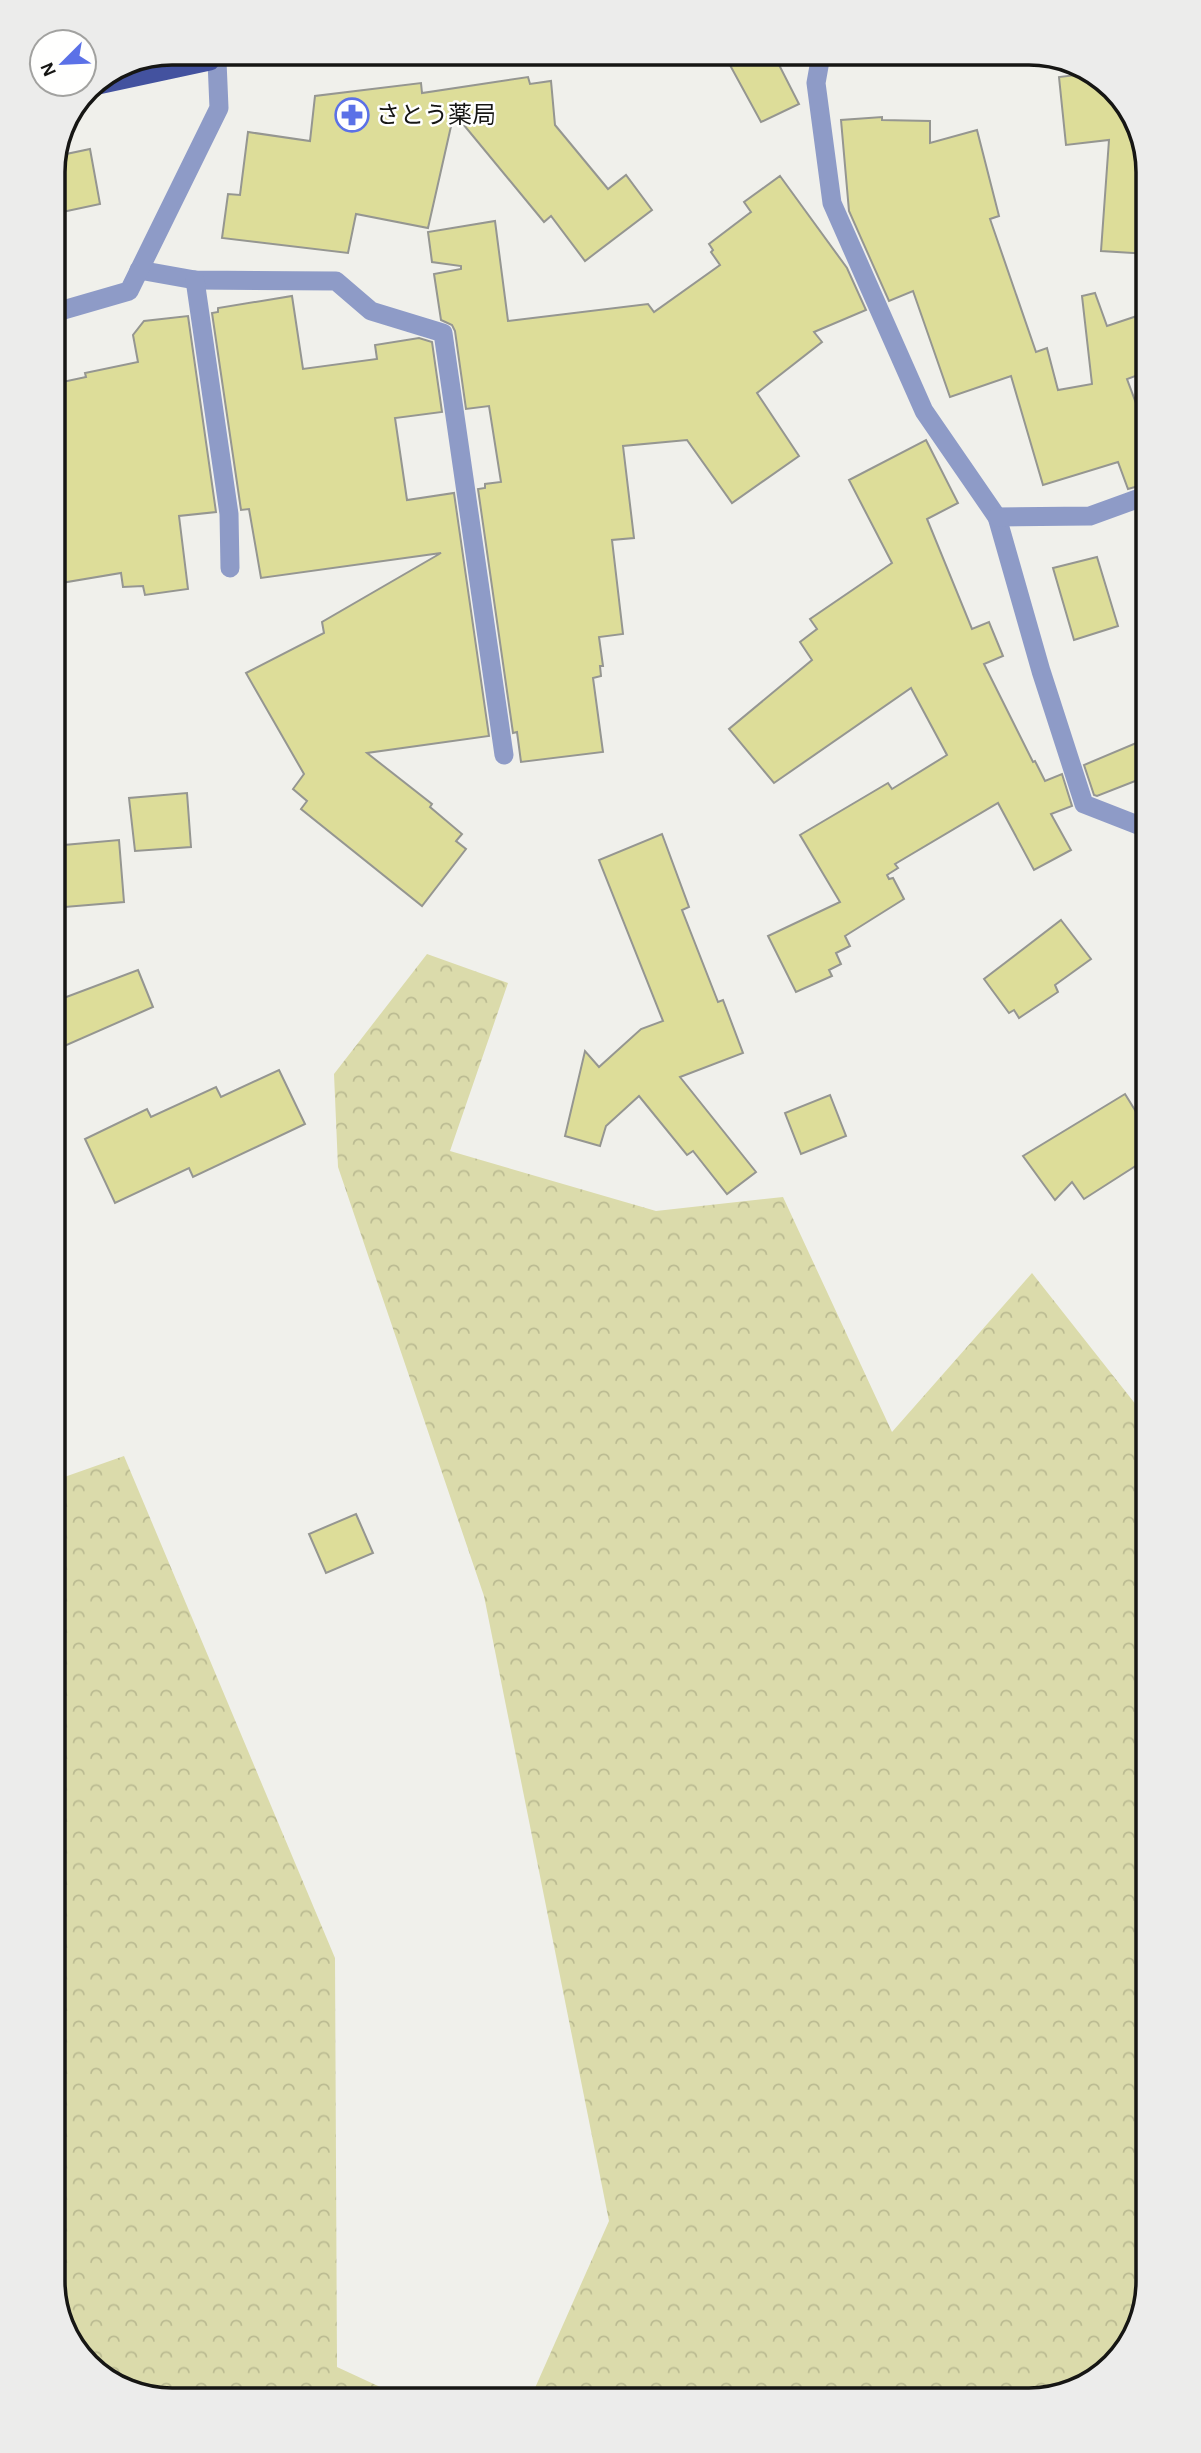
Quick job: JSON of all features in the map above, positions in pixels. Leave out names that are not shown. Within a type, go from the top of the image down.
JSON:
[{"type":"main road","points":[[115,81],[191,65]]},
{"type":"street","points":[[65,309],[128,291],[219,108],[217,65]]},
{"type":"street","points":[[819,65],[816,83],[832,204],[924,411],[997,516],[1041,671],[1084,804],[1136,824]]},
{"type":"street","points":[[139,270],[195,280],[335,281],[371,311],[443,333],[504,755]]},
{"type":"street","points":[[195,280],[229,514],[230,568]]},
{"type":"street","points":[[997,516],[1090,516],[1136,500]]},
{"type":"green space","points":[[427,954],[508,983],[450,1151],[656,1211],[783,1197],[892,1432],[1032,1273],[1136,1405],[1136,2281],[1133,2309],[1118,2341],[1100,2362],[1083,2374],[1050,2386],[1029,2388],[535,2388],[609,2221],[484,1596],[338,1167],[334,1074]]},
{"type":"green space","points":[[124,1456],[335,1958],[337,2367],[382,2388],[151,2386],[137,2383],[101,2362],[83,2341],[73,2322],[65,2281],[65,1477]]},
{"type":"building","points":[[730,65],[779,65],[799,104],[761,122]]},
{"type":"building","points":[[1074,75],[1089,83],[1114,107],[1128,131],[1136,172],[1136,253],[1101,251],[1109,140],[1066,145],[1059,77]]},
{"type":"building","points":[[528,77],[530,84],[551,81],[555,125],[608,189],[626,175],[652,210],[585,261],[551,216],[544,222],[454,113],[428,228],[356,214],[348,253],[222,238],[228,194],[240,195],[248,132],[310,141],[315,96],[421,83],[422,93]]},
{"type":"building","points":[[882,117],[882,120],[930,121],[930,143],[977,130],[999,216],[990,219],[1036,352],[1047,348],[1058,390],[1092,384],[1082,296],[1095,293],[1107,326],[1136,316],[1136,376],[1127,379],[1136,403],[1136,487],[1128,489],[1118,462],[1043,485],[1011,376],[950,397],[913,291],[889,301],[849,211],[841,120]]},
{"type":"building","points":[[90,149],[100,204],[65,211],[67,154]]},
{"type":"building","points":[[780,176],[847,268],[866,310],[814,332],[822,342],[757,393],[799,456],[732,503],[687,440],[623,446],[634,538],[612,540],[623,634],[599,637],[603,666],[600,666],[601,676],[593,678],[603,752],[521,762],[517,732],[513,733],[478,489],[485,488],[485,484],[501,482],[489,406],[466,409],[455,331],[452,325],[441,320],[434,274],[461,269],[461,266],[432,262],[428,232],[495,221],[508,321],[648,304],[654,312],[720,265],[709,244],[751,212],[744,202]]},
{"type":"building","points":[[292,296],[303,369],[377,359],[375,345],[419,338],[432,342],[442,412],[395,418],[407,500],[454,493],[489,736],[367,753],[432,804],[430,807],[462,834],[456,841],[466,849],[422,906],[301,809],[307,801],[293,789],[304,774],[246,673],[324,633],[322,622],[441,553],[261,578],[249,509],[241,510],[212,313],[218,312],[218,308]]},
{"type":"building","points":[[188,316],[216,512],[179,516],[188,589],[145,595],[143,586],[123,587],[121,573],[65,582],[65,381],[86,377],[85,373],[138,362],[133,335],[144,321]]},
{"type":"building","points":[[926,440],[958,503],[927,519],[972,629],[989,622],[1003,656],[984,664],[1033,762],[1035,761],[1045,781],[1062,774],[1072,806],[1051,814],[1071,850],[1034,870],[998,803],[895,864],[898,868],[887,875],[889,879],[893,878],[904,899],[845,936],[850,946],[836,953],[841,964],[829,970],[832,976],[796,992],[768,936],[840,902],[800,835],[888,783],[892,789],[947,755],[911,688],[774,783],[729,729],[812,660],[800,642],[817,629],[810,619],[892,563],[849,480]]},
{"type":"building","points":[[1097,557],[1118,626],[1074,640],[1053,568]]},
{"type":"building","points":[[1136,743],[1136,781],[1097,796],[1094,795],[1084,765]]},
{"type":"building","points":[[187,793],[191,847],[135,851],[129,798]]},
{"type":"building","points":[[662,834],[689,907],[682,910],[718,1002],[723,1000],[743,1053],[680,1077],[756,1172],[727,1194],[693,1151],[687,1155],[639,1096],[606,1126],[600,1146],[565,1136],[585,1051],[599,1067],[641,1029],[663,1021],[599,860]]},
{"type":"building","points":[[119,840],[124,902],[65,907],[65,845]]},
{"type":"building","points":[[1061,920],[1091,959],[1055,985],[1058,992],[1019,1018],[1014,1010],[1009,1013],[984,979]]},
{"type":"building","points":[[138,970],[153,1007],[65,1046],[65,997]]},
{"type":"building","points":[[279,1070],[305,1124],[193,1177],[189,1168],[115,1203],[85,1139],[147,1109],[151,1117],[216,1087],[221,1097]]},
{"type":"building","points":[[1125,1094],[1136,1112],[1136,1166],[1084,1199],[1072,1182],[1055,1200],[1023,1156]]},
{"type":"building","points":[[830,1095],[846,1136],[801,1154],[785,1113]]},
{"type":"building","points":[[356,1514],[373,1553],[326,1573],[309,1534]]},
{"type":"place","name":"さとう薬局","points":[[352,115]]}]
